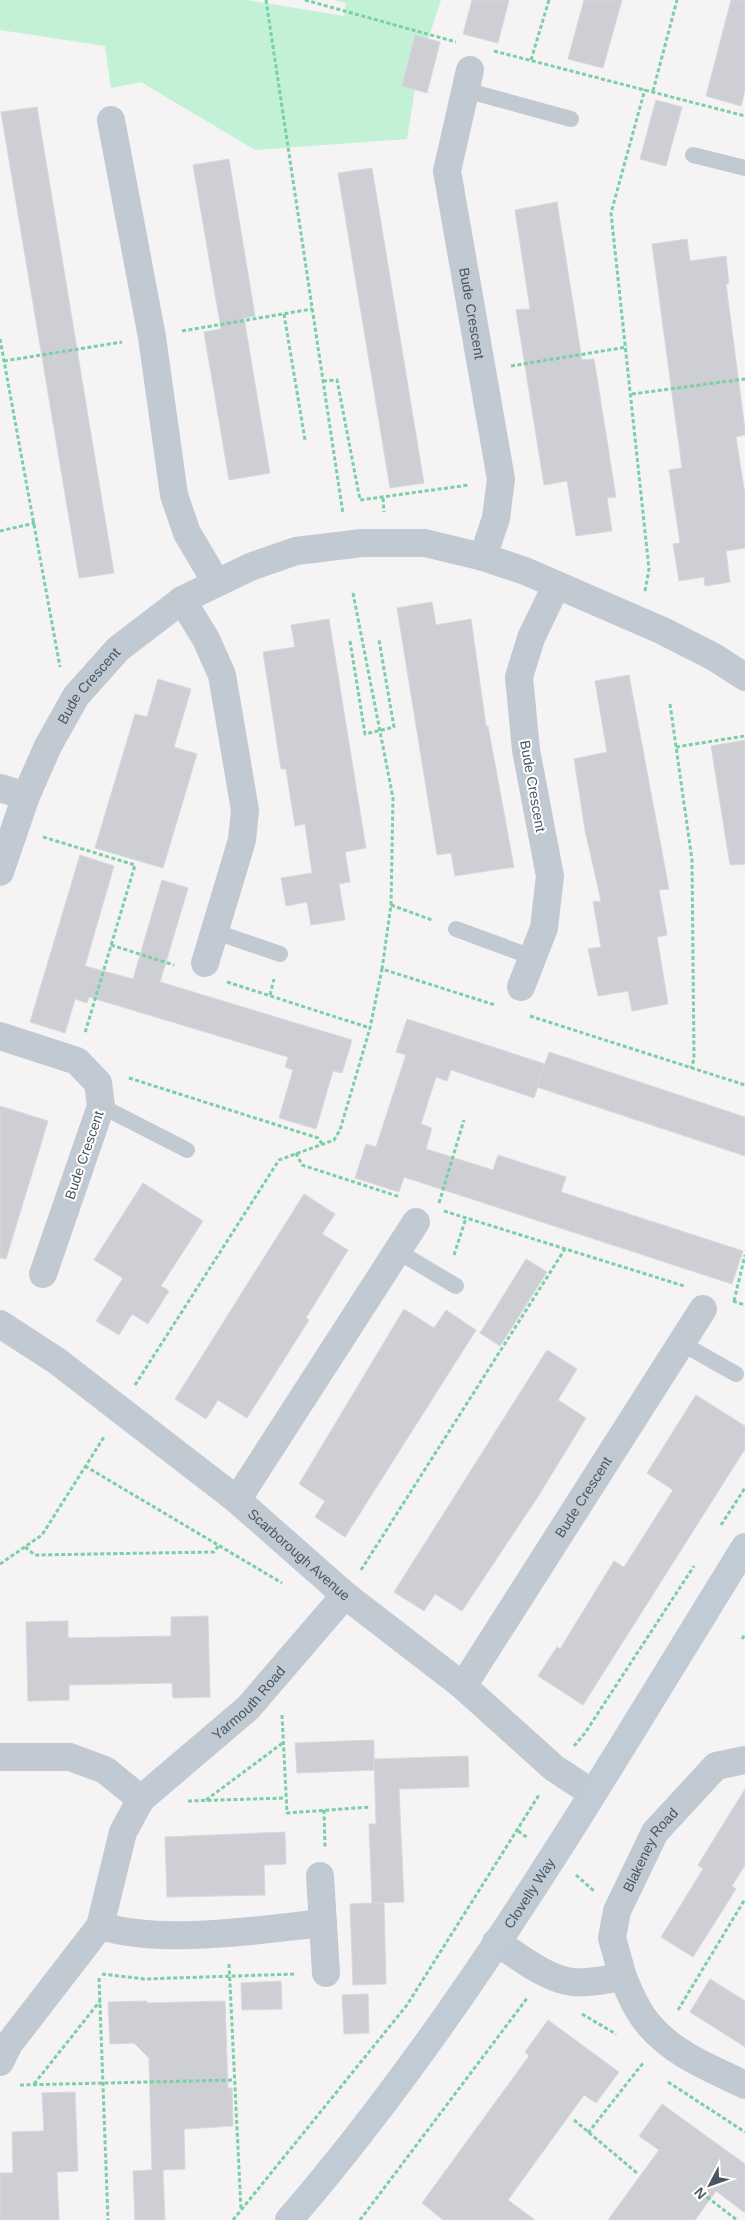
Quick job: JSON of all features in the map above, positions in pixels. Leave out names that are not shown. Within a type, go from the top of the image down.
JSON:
[{"type":"street","name":"Bude Crescent","points":[[471,63],[447,171],[501,479],[496,518],[483,557]]},
{"type":"street","points":[[111,120],[152,337],[174,495],[187,533],[216,582]]},
{"type":"street","name":"Bude Crescent","points":[[0,872],[26,796],[48,746],[76,696],[118,649],[182,600],[250,567],[296,551],[362,543],[425,543],[483,557],[525,571],[640,622],[714,657],[745,677]]},
{"type":"street","name":"Bude Crescent","points":[[521,1000],[532,957],[544,928],[550,876],[526,750],[519,677],[531,638],[556,586]]},
{"type":"street","points":[[182,600],[206,639],[222,675],[245,810],[242,840],[216,932],[202,970]]},
{"type":"street","points":[[0,788],[26,796]]},
{"type":"street","name":"Bude Crescent","points":[[0,1036],[77,1061],[98,1083],[101,1106],[43,1274]]},
{"type":"street","points":[[237,1500],[397,1251],[413,1211]]},
{"type":"street","name":"Bude Crescent","points":[[463,1686],[683,1344],[707,1299]]},
{"type":"street","name":"Scarborough Avenue","points":[[0,1324],[57,1361],[237,1500],[345,1595],[463,1686],[554,1768],[592,1794]]},
{"type":"street","name":"Clovelly Way","points":[[289,2220],[317,2188],[415,2059],[496,1942],[554,1855],[745,1547]]},
{"type":"street","name":"Yarmouth Road","points":[[3,2047],[108,1928],[123,1832],[146,1794],[248,1708],[345,1595]]},
{"type":"street","points":[[0,1758],[70,1757],[105,1770],[146,1794]]},
{"type":"street","name":"Blakeney Road","points":[[745,1760],[716,1766],[655,1832],[617,1911],[612,1938],[623,1977],[640,2013],[661,2038],[680,2052],[745,2085]]},
{"type":"street","points":[[320,1876],[326,1973]]},
{"type":"street","points":[[108,1928],[169,1934],[228,1933],[323,1923]]},
{"type":"street","points":[[496,1942],[544,1972],[560,1979],[587,1982],[623,1977]]},
{"type":"lane","points":[[471,63],[571,119]]},
{"type":"lane","points":[[693,155],[745,168]]},
{"type":"lane","points":[[456,929],[532,957]]},
{"type":"lane","points":[[216,932],[280,954]]},
{"type":"lane","points":[[101,1106],[187,1150]]},
{"type":"lane","points":[[397,1251],[451,1283]]},
{"type":"lane","points":[[683,1344],[736,1374]]},
{"type":"path","points":[[266,0],[344,520]]},
{"type":"path","points":[[305,0],[471,63],[531,60],[745,116]]},
{"type":"path","points":[[531,60],[548,0]]},
{"type":"path","points":[[653,91],[677,0]]},
{"type":"path","points":[[640,622],[649,569],[611,213],[645,89]]},
{"type":"path","points":[[284,314],[305,440]]},
{"type":"path","points":[[0,339],[35,523],[59,664],[76,696]]},
{"type":"path","points":[[482,371],[626,347]]},
{"type":"path","points":[[631,394],[745,379]]},
{"type":"path","points":[[323,382],[338,380],[360,500],[501,479]]},
{"type":"path","points":[[383,498],[384,512]]},
{"type":"path","points":[[0,531],[35,523]]},
{"type":"path","points":[[135,1385],[279,1160],[334,1140],[340,1130],[370,1028],[382,969],[391,905],[393,798],[353,593]]},
{"type":"path","points":[[350,641],[365,734],[380,732],[394,727],[379,640]]},
{"type":"path","points":[[670,704],[692,860],[694,1059],[691,1068]]},
{"type":"path","points":[[676,747],[745,736]]},
{"type":"path","points":[[14,829],[135,865],[77,1061]]},
{"type":"path","points":[[391,905],[456,929]]},
{"type":"path","points":[[111,944],[202,970],[370,1028]]},
{"type":"path","points":[[382,969],[503,1008]]},
{"type":"path","points":[[521,1000],[691,1068],[745,1085]]},
{"type":"path","points":[[123,1076],[318,1138],[323,1144]]},
{"type":"path","points":[[464,1120],[438,1208],[707,1299],[745,1305]]},
{"type":"path","points":[[296,1153],[302,1165],[413,1211]]},
{"type":"path","points":[[451,1283],[466,1218]]},
{"type":"path","points":[[345,1595],[565,1250]]},
{"type":"path","points":[[734,1302],[745,1255]]},
{"type":"path","points":[[0,1564],[42,1536],[104,1437]]},
{"type":"path","points":[[85,1466],[288,1586]]},
{"type":"path","points":[[718,1529],[745,1488]]},
{"type":"path","points":[[25,1548],[35,1555],[214,1552],[219,1545]]},
{"type":"path","points":[[233,2220],[407,2005],[518,1831],[554,1768],[585,1733],[697,1562]]},
{"type":"path","points":[[742,1639],[745,1634]]},
{"type":"path","points":[[279,1672],[287,1813],[370,1808]]},
{"type":"path","points":[[205,1800],[284,1742]]},
{"type":"path","points":[[146,1794],[171,1801],[285,1798]]},
{"type":"path","points":[[108,1928],[99,1973],[108,2220]]},
{"type":"path","points":[[228,1933],[241,2211]]},
{"type":"path","points":[[99,1973],[144,1979],[326,1973]]},
{"type":"path","points":[[360,2220],[529,1995],[536,1994]]},
{"type":"path","points":[[34,2085],[100,2001]]},
{"type":"path","points":[[576,2011],[617,2034]]},
{"type":"path","points":[[666,2077],[670,2085],[745,2132]]},
{"type":"path","points":[[17,2085],[234,2080]]},
{"type":"path","points":[[574,2120],[637,2173]]},
{"type":"path","points":[[707,2197],[737,2220]]},
{"type":"green space","points":[[0,0],[246,0],[344,16],[346,3],[334,0],[441,0],[418,70],[407,139],[255,150],[141,82],[111,88],[105,46],[0,30]]},
{"type":"building","points":[[472,0],[509,0],[498,43],[463,34]]},
{"type":"building","points":[[584,0],[622,0],[603,68],[568,59]]},
{"type":"building","points":[[731,0],[745,0],[745,90],[741,106],[706,96]]},
{"type":"building","points":[[415,35],[440,42],[427,93],[402,86]]},
{"type":"building","points":[[656,100],[682,107],[666,166],[640,159]]},
{"type":"building","points":[[37,107],[114,573],[79,578],[1,112]]},
{"type":"building","points":[[229,159],[255,316],[244,318],[270,473],[229,480],[204,332],[221,329],[193,165]]},
{"type":"building","points":[[372,168],[424,483],[390,488],[338,173]]},
{"type":"building","points":[[557,202],[582,360],[594,359],[616,497],[607,498],[612,531],[576,536],[567,481],[544,485],[516,310],[530,309],[515,210]]},
{"type":"building","points":[[687,239],[690,261],[726,256],[729,284],[726,284],[745,430],[745,435],[736,437],[745,495],[745,548],[726,551],[730,582],[705,586],[704,577],[679,581],[673,544],[680,543],[669,470],[682,468],[652,244]]},
{"type":"building","points":[[432,602],[436,625],[471,619],[486,726],[488,726],[514,867],[455,876],[451,853],[437,855],[397,608]]},
{"type":"building","points":[[329,619],[366,848],[345,852],[350,882],[339,884],[345,920],[311,925],[307,902],[286,906],[281,878],[312,873],[305,824],[295,826],[286,769],[281,769],[263,652],[295,647],[291,625]]},
{"type":"building","points":[[629,675],[669,889],[659,890],[667,935],[657,937],[668,1004],[632,1011],[628,991],[598,996],[588,949],[601,947],[593,902],[601,901],[585,830],[574,759],[607,752],[595,681]]},
{"type":"building","points":[[158,679],[191,689],[174,747],[197,754],[163,868],[95,848],[135,714],[147,717]]},
{"type":"building","points":[[745,740],[745,864],[730,865],[711,746]]},
{"type":"building","points":[[80,855],[114,866],[85,966],[133,979],[162,880],[188,888],[160,982],[352,1040],[342,1073],[333,1071],[316,1129],[279,1118],[293,1070],[285,1067],[288,1057],[89,997],[87,1003],[75,999],[65,1033],[30,1022]]},
{"type":"building","points":[[407,1019],[545,1064],[534,1098],[451,1070],[447,1081],[436,1077],[421,1124],[432,1128],[426,1149],[493,1170],[498,1155],[566,1177],[561,1192],[743,1251],[732,1284],[404,1177],[399,1192],[355,1178],[366,1144],[376,1147],[406,1055],[396,1052]]},
{"type":"building","points":[[549,1052],[745,1117],[745,1156],[537,1087]]},
{"type":"building","points":[[0,1106],[48,1121],[6,1259],[0,1258]]},
{"type":"building","points":[[143,1183],[203,1221],[161,1286],[169,1291],[148,1324],[132,1314],[119,1335],[96,1321],[123,1278],[94,1260]]},
{"type":"building","points":[[304,1194],[335,1214],[322,1234],[348,1250],[306,1318],[309,1320],[247,1418],[218,1400],[206,1419],[175,1399]]},
{"type":"building","points":[[526,1259],[547,1272],[500,1346],[480,1333]]},
{"type":"building","points":[[404,1309],[434,1328],[446,1310],[476,1330],[345,1537],[315,1517],[325,1501],[299,1484]]},
{"type":"building","points":[[547,1350],[577,1369],[558,1400],[586,1418],[539,1495],[462,1611],[435,1594],[424,1611],[394,1592]]},
{"type":"building","points":[[696,1395],[745,1426],[745,1449],[583,1705],[538,1676],[557,1647],[560,1649],[614,1561],[624,1567],[673,1490],[647,1473]]},
{"type":"building","points":[[208,1616],[210,1697],[173,1698],[172,1683],[69,1685],[69,1700],[28,1701],[26,1622],[68,1621],[68,1638],[171,1636],[171,1617]]},
{"type":"building","points":[[374,1740],[374,1770],[297,1773],[295,1743]]},
{"type":"building","points":[[468,1756],[469,1787],[399,1789],[404,1902],[374,1903],[384,1903],[386,1984],[353,1985],[350,1904],[372,1903],[369,1824],[376,1824],[374,1759]]},
{"type":"building","points":[[745,1789],[745,1865],[732,1886],[736,1889],[693,1957],[661,1937],[703,1869],[698,1865]]},
{"type":"building","points":[[285,1832],[286,1864],[264,1865],[265,1895],[167,1897],[165,1837]]},
{"type":"building","points":[[710,1979],[745,2001],[745,2047],[690,2012]]},
{"type":"building","points":[[281,1981],[282,2009],[242,2010],[241,1983]]},
{"type":"building","points":[[368,1994],[369,2033],[344,2034],[342,1995]]},
{"type":"building","points":[[147,2001],[147,2003],[225,2001],[228,2088],[232,2088],[233,2126],[184,2129],[185,2169],[163,2170],[165,2220],[135,2220],[133,2171],[152,2170],[149,2058],[134,2043],[110,2044],[108,2002]]},
{"type":"building","points":[[548,2020],[619,2072],[596,2103],[584,2095],[508,2200],[535,2220],[443,2220],[422,2203],[529,2056],[525,2052]]},
{"type":"building","points":[[75,2092],[78,2171],[57,2172],[59,2220],[0,2220],[0,2173],[13,2173],[12,2132],[44,2131],[42,2093]]},
{"type":"building","points":[[662,2104],[745,2164],[745,2213],[716,2191],[695,2220],[608,2220],[659,2150],[639,2136]]}]
